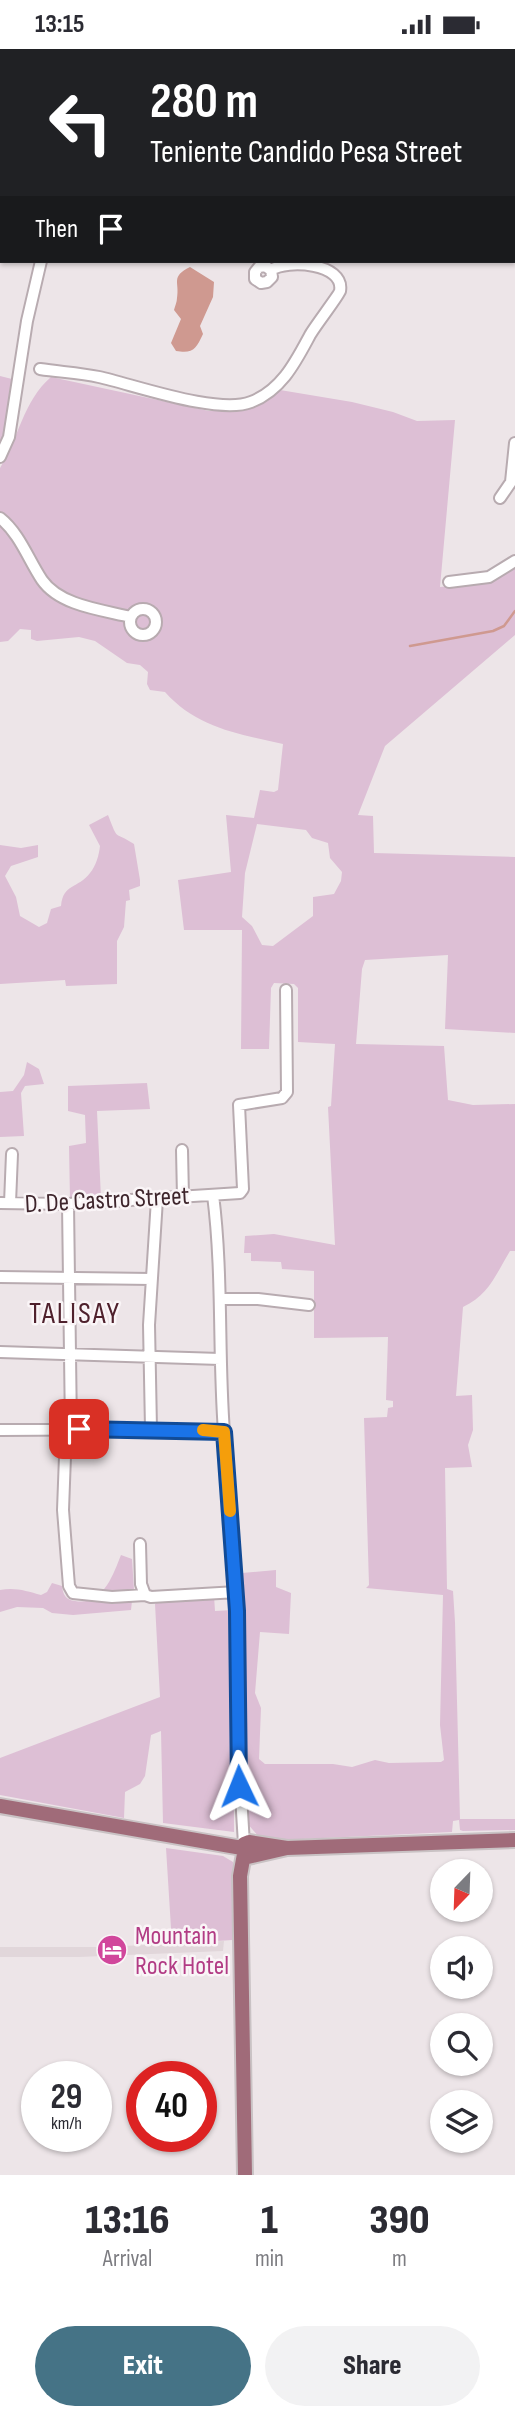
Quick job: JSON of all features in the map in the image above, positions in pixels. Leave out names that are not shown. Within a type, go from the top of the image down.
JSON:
[{"type":"main road","points":[[0,1806],[249,1849],[515,1840]]},
{"type":"main road","points":[[245,2175],[240,1887],[249,1849]]},
{"type":"street","points":[[0,457],[9,437],[19,365],[41,263]]},
{"type":"street","points":[[19,365],[95,376],[214,404],[250,402],[284,378],[295,365],[322,315],[338,297],[341,289],[339,279],[330,271],[318,267],[279,264],[271,270]]},
{"type":"street","points":[[500,498],[511,482],[515,443]]},
{"type":"street","points":[[0,518],[14,533],[42,579],[52,590],[79,604],[131,617]]},
{"type":"street","points":[[449,582],[489,577],[515,561]]},
{"type":"street","name":"D. De Castro Street","points":[[5,1203],[68,1203],[240,1193],[243,1189],[239,1105],[282,1098],[286,1095],[286,990]]},
{"type":"street","points":[[182,1150],[183,1196]]},
{"type":"street","points":[[5,1203],[12,1154]]},
{"type":"street","points":[[213,1195],[220,1299],[224,1432],[237,1592],[241,1821],[249,1849]]},
{"type":"street","points":[[151,1429],[152,1279],[157,1199]]},
{"type":"street","points":[[68,1203],[68,1429],[63,1510],[69,1586],[73,1593],[112,1597],[237,1592]]},
{"type":"street","points":[[0,1277],[152,1279]]},
{"type":"street","points":[[220,1299],[309,1305]]},
{"type":"street","points":[[0,1352],[220,1359]]},
{"type":"street","points":[[0,1430],[151,1429],[224,1432]]},
{"type":"street","points":[[140,1544],[141,1587],[145,1595]]},
{"type":"shaded area","points":[[190,267],[214,282],[213,297],[200,326],[203,334],[198,343],[190,351],[176,351],[171,343],[181,319],[174,310],[178,292],[177,280],[180,274]]},
{"type":"shaded area","points":[[0,376],[12,379],[8,419],[0,452]]},
{"type":"shaded area","points":[[51,377],[209,411],[254,407],[280,390],[352,402],[417,421],[455,420],[440,587],[484,583],[515,565],[515,635],[385,746],[358,815],[373,816],[374,853],[515,857],[515,1033],[445,1029],[448,955],[365,960],[356,1044],[444,1046],[448,1100],[473,1105],[515,1104],[515,1251],[510,1251],[486,1290],[463,1307],[456,1396],[472,1395],[473,1430],[468,1445],[472,1467],[445,1468],[447,1589],[453,1591],[455,1622],[460,1819],[515,1819],[515,1830],[463,1831],[460,1830],[459,1820],[453,1821],[452,1832],[281,1840],[259,1837],[246,1822],[242,1573],[276,1570],[276,1587],[291,1593],[289,1634],[260,1632],[255,1693],[261,1708],[259,1759],[265,1764],[333,1764],[352,1767],[375,1760],[389,1763],[444,1760],[440,1725],[443,1595],[366,1588],[369,1585],[364,1418],[387,1417],[388,1408],[393,1407],[393,1401],[386,1400],[388,1337],[314,1338],[314,1271],[282,1269],[281,1262],[251,1261],[251,1253],[244,1253],[245,1236],[274,1234],[335,1245],[328,1107],[331,1106],[335,1044],[298,1042],[298,988],[294,984],[274,983],[271,988],[269,1049],[241,1049],[242,930],[184,930],[178,880],[231,872],[226,815],[254,818],[260,790],[278,790],[283,744],[235,733],[205,722],[177,704],[165,692],[150,690],[147,684],[148,672],[140,665],[127,663],[95,641],[79,637],[37,641],[31,639],[31,630],[20,629],[8,641],[0,642],[0,468],[28,408]],"holes":[[[257,824],[306,830],[312,838],[328,843],[330,858],[342,872],[341,881],[334,894],[313,897],[313,916],[273,946],[262,945],[252,926],[242,917],[245,873]]]},
{"type":"shaded area","points":[[108,815],[117,835],[134,844],[140,880],[140,886],[129,890],[130,900],[126,901],[124,927],[117,941],[117,984],[66,986],[65,980],[0,984],[0,845],[21,848],[38,845],[38,857],[11,866],[5,876],[16,897],[20,916],[39,927],[47,923],[51,909],[61,906],[65,893],[92,870],[100,846],[89,825]]},
{"type":"shaded area","points":[[27,1062],[39,1069],[44,1084],[25,1086],[21,1093],[24,1136],[0,1137],[0,1092],[13,1091],[24,1075]]},
{"type":"shaded area","points":[[147,1083],[150,1109],[97,1111],[101,1198],[70,1200],[69,1146],[86,1143],[85,1115],[68,1111],[68,1086]]},
{"type":"shaded area","points":[[121,1555],[132,1559],[134,1590],[106,1599],[111,1604],[132,1601],[131,1610],[73,1615],[52,1613],[43,1608],[17,1607],[0,1612],[0,1590],[5,1589],[41,1595],[47,1592],[52,1583],[62,1586],[69,1599],[93,1599],[105,1587]]},
{"type":"shaded area","points":[[214,1596],[215,1611],[233,1610],[234,1832],[163,1823],[161,1731],[151,1735],[145,1776],[140,1784],[125,1792],[124,1818],[0,1795],[0,1758],[160,1697],[155,1604],[159,1600]]},
{"type":"shaded area","points":[[166,1848],[223,1856],[233,1862],[232,1940],[172,1944]]},
{"type":"shaded area","name":"Mountain Rock Hotel","points":[[224,1941],[223,1951],[79,1957],[0,1957],[0,1947],[104,1947]]},
{"type":"waterway","points":[[410,646],[493,631],[504,626],[515,611]]},
{"type":"slow traffic","points":[[203,1430],[224,1432],[230,1511]]},
{"type":"place","name":"Mountain Rock Hotel","points":[[112,1950]]},
{"type":"district","name":"TALISAY","points":[[75,1313]]},
{"type":"route","points":[[79,1429],[224,1432],[237,1611],[239,1786]]}]
